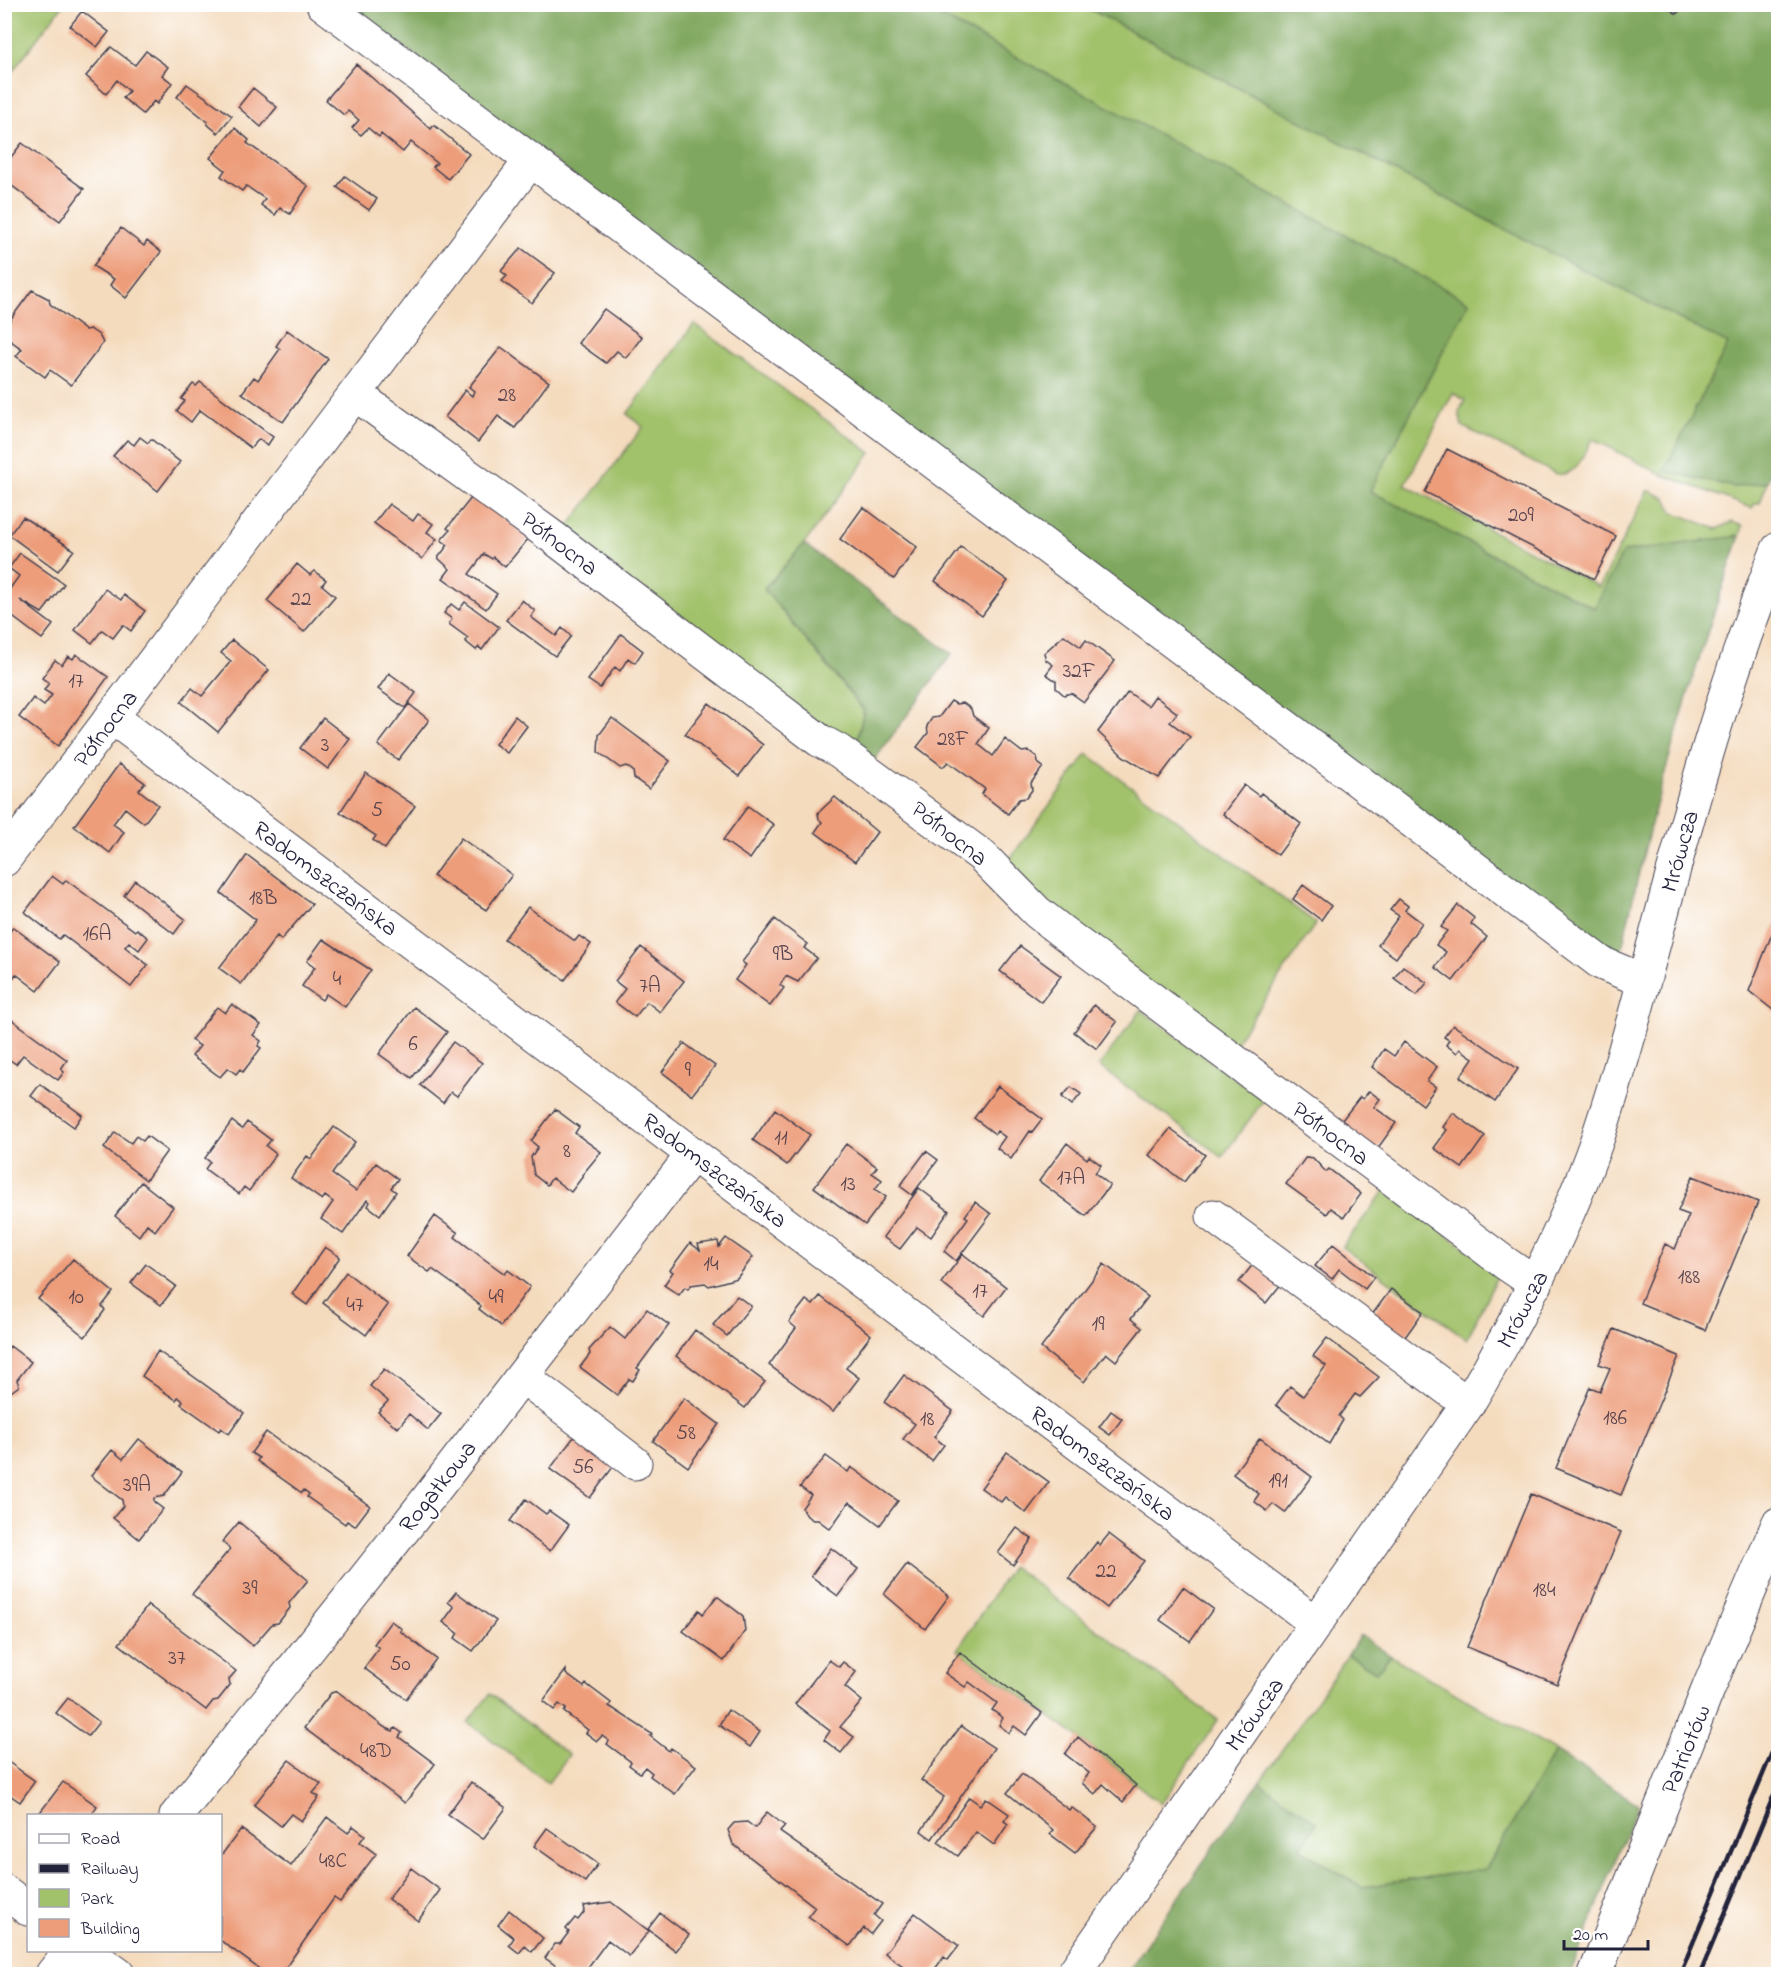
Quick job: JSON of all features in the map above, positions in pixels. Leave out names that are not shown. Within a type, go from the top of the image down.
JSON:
[{"type":"street","points":[[323,4],[1601,963],[1644,981]]},
{"type":"street","name":"Północna","points":[[10,843],[113,718],[531,160]]},
{"type":"street","name":"Północna","points":[[355,394],[554,537],[819,740],[839,751],[968,845],[1061,931],[1536,1284]]},
{"type":"street","name":"Mrówcza","points":[[1073,1974],[1468,1404],[1536,1284],[1572,1204],[1598,1137],[1704,765],[1747,629],[1779,549]]},
{"type":"street","name":"Radomszczańska","points":[[113,718],[1316,1623]]},
{"type":"street","name":"Rogatkowa","points":[[177,1814],[522,1376],[693,1154]]},
{"type":"street","points":[[1213,1216],[1468,1404]]},
{"type":"street","points":[[522,1376],[635,1463]]},
{"type":"street","name":"Patriotów","points":[[1595,1974],[1709,1687],[1779,1524]]},
{"type":"street","points":[[4,1891],[27,1908]]},
{"type":"street","points":[[52,1974],[69,1952]]},
{"type":"street","points":[[87,1952],[118,1974]]},
{"type":"green space","points":[[4,5],[63,5],[11,73],[5,68]]},
{"type":"green space","points":[[347,5],[920,5],[1469,302],[1370,491],[1594,608],[1623,552],[1740,536],[1673,743],[1645,848],[1621,954],[1612,958]]},
{"type":"green space","points":[[920,5],[1082,5],[1506,230],[1729,344],[1665,471],[1734,487],[1767,482],[1760,503],[1755,503],[1752,508],[1663,475],[1593,439],[1575,468],[1570,472],[1556,474],[1462,426],[1459,412],[1465,400],[1453,393],[1405,485],[1599,587],[1648,490],[1666,498],[1673,512],[1717,529],[1732,522],[1743,526],[1740,536],[1736,535],[1594,608],[1370,491],[1469,302]]},
{"type":"green space","points":[[1082,5],[1778,5],[1778,454],[1767,482],[1734,487],[1664,471],[1728,344],[1506,230]]},
{"type":"green space","points":[[694,324],[871,453],[804,544],[764,589],[864,711],[855,750],[562,535],[643,427],[627,414]]},
{"type":"green space","points":[[804,544],[952,654],[873,762],[855,750],[864,710],[764,589]]},
{"type":"green space","points":[[1087,754],[1316,923],[1231,1050],[1037,899],[1009,860]]},
{"type":"green space","points":[[1141,1010],[1264,1100],[1222,1157],[1099,1066]]},
{"type":"green space","points":[[1385,1190],[1499,1272],[1467,1339],[1342,1247]]},
{"type":"green space","points":[[1012,1566],[1218,1720],[1161,1804],[1078,1737],[957,1650]]},
{"type":"green space","points":[[1360,1635],[1391,1656],[1376,1672],[1348,1655]]},
{"type":"green space","points":[[1348,1655],[1376,1672],[1391,1656],[1555,1751],[1486,1869],[1362,1887],[1300,1849],[1317,1822],[1259,1783]]},
{"type":"green space","points":[[490,1694],[569,1755],[548,1783],[468,1722]]},
{"type":"green space","points":[[1555,1751],[1638,1804],[1570,1974],[1125,1974],[1259,1782],[1317,1822],[1300,1849],[1362,1887],[1486,1869]]},
{"type":"building","points":[[1662,4],[1684,4],[1677,14]]},
{"type":"building","points":[[82,11],[109,32],[97,47],[70,26]]},
{"type":"building","points":[[111,47],[135,65],[146,51],[168,67],[162,75],[172,83],[157,104],[154,101],[143,114],[123,98],[129,91],[117,80],[106,94],[86,76]]},
{"type":"building","points":[[356,64],[431,129],[434,125],[469,154],[448,179],[433,167],[437,163],[411,142],[403,152],[381,134],[379,137],[368,128],[361,135],[352,128],[359,120],[348,111],[344,115],[326,100]]},
{"type":"building","points":[[187,84],[232,116],[218,133],[177,97]]},
{"type":"building","points":[[253,88],[277,107],[261,127],[238,107]]},
{"type":"building","points":[[235,128],[249,140],[247,143],[308,186],[290,214],[280,208],[275,215],[261,205],[265,199],[246,186],[242,191],[221,176],[225,170],[210,158]]},
{"type":"building","points":[[22,143],[84,189],[60,221],[4,180],[4,166]]},
{"type":"building","points":[[345,176],[377,199],[369,210],[337,187]]},
{"type":"building","points":[[121,228],[144,246],[147,241],[161,252],[126,298],[110,285],[114,279],[93,266]]},
{"type":"building","points":[[521,248],[555,273],[532,303],[502,281],[507,276],[501,271]]},
{"type":"building","points":[[32,290],[49,299],[50,304],[85,330],[90,329],[99,335],[103,343],[71,385],[50,370],[45,377],[16,356],[22,349],[4,336],[4,328]]},
{"type":"building","points":[[604,309],[642,337],[626,358],[617,351],[606,363],[578,343]]},
{"type":"building","points":[[287,330],[328,359],[283,422],[242,393],[254,377],[258,380],[280,349],[276,346]]},
{"type":"building","points":[[501,347],[549,382],[515,428],[498,416],[478,442],[445,417],[465,390],[472,396],[474,391],[469,387]]},
{"type":"building","points":[[200,382],[273,437],[267,446],[259,439],[251,448],[200,410],[191,422],[177,411],[185,401],[181,399],[193,384],[196,386]]},
{"type":"building","points":[[140,437],[148,443],[151,439],[180,462],[158,491],[113,456],[127,440],[134,445]]},
{"type":"building","points":[[1447,449],[1616,536],[1594,579],[1425,492]]},
{"type":"building","points":[[476,492],[528,539],[505,567],[493,557],[492,559],[484,554],[469,574],[497,594],[486,609],[443,578],[450,569],[438,558],[448,545],[441,540],[450,530],[447,528]]},
{"type":"building","points":[[389,504],[413,521],[418,514],[433,524],[427,532],[437,539],[422,559],[374,523]]},
{"type":"building","points":[[863,507],[917,547],[894,579],[840,539]]},
{"type":"building","points":[[23,517],[74,550],[58,571],[9,535]]},
{"type":"building","points":[[961,547],[1008,581],[982,616],[935,581]]},
{"type":"building","points":[[20,553],[64,584],[42,613],[20,600],[53,625],[42,639],[10,615],[4,622],[4,587],[9,590],[19,576],[9,568]]},
{"type":"building","points":[[297,564],[310,575],[314,571],[326,580],[322,585],[335,596],[304,632],[267,601]]},
{"type":"building","points":[[105,589],[121,600],[124,595],[145,611],[131,631],[123,625],[113,638],[102,630],[92,643],[75,630]]},
{"type":"building","points":[[522,600],[535,611],[531,617],[556,636],[562,628],[571,636],[555,656],[506,620]]},
{"type":"building","points":[[465,602],[499,627],[482,650],[479,647],[476,650],[465,641],[468,638],[449,624],[452,619],[444,613],[451,604],[459,610]]},
{"type":"building","points":[[621,634],[643,651],[635,663],[628,658],[620,671],[615,667],[600,688],[588,680]]},
{"type":"building","points":[[1064,635],[1081,647],[1086,640],[1115,661],[1084,702],[1071,693],[1064,695],[1056,688],[1056,681],[1046,674],[1053,665],[1046,660],[1044,653]]},
{"type":"building","points":[[232,640],[269,670],[218,732],[181,702],[192,688],[202,696],[231,661],[221,653]]},
{"type":"building","points":[[76,654],[108,677],[58,746],[19,717],[33,698],[44,706],[52,695],[44,690],[49,683],[42,678],[55,660],[62,665],[68,656],[73,659]]},
{"type":"building","points":[[389,673],[416,693],[405,708],[378,689]]},
{"type":"building","points":[[1128,692],[1148,706],[1155,696],[1177,713],[1170,722],[1190,737],[1159,778],[1123,756],[1098,732]]},
{"type":"building","points":[[951,701],[956,704],[963,703],[971,709],[973,716],[989,728],[978,744],[993,756],[1005,739],[1022,752],[1029,751],[1037,757],[1038,763],[1043,767],[1031,783],[1032,790],[1026,798],[1019,799],[1008,814],[982,794],[985,789],[948,762],[943,767],[917,747],[928,733],[927,726],[932,718],[939,717]]},
{"type":"building","points":[[709,703],[763,745],[739,776],[685,734]]},
{"type":"building","points":[[409,704],[429,720],[398,760],[378,745]]},
{"type":"building","points":[[515,716],[527,726],[507,753],[495,744]]},
{"type":"building","points":[[323,718],[350,739],[328,769],[300,748]]},
{"type":"building","points":[[612,718],[670,761],[649,789],[634,778],[633,771],[626,766],[620,768],[598,752],[599,735]]},
{"type":"building","points":[[119,764],[145,783],[139,790],[158,805],[144,823],[125,808],[113,824],[124,832],[110,853],[74,826]]},
{"type":"building","points":[[366,773],[415,806],[385,849],[373,840],[376,836],[340,812]]},
{"type":"building","points":[[1244,785],[1259,796],[1261,793],[1301,824],[1278,855],[1223,814]]},
{"type":"building","points":[[835,797],[877,832],[855,862],[815,832],[822,822],[818,813]]},
{"type":"building","points":[[748,806],[774,825],[750,859],[723,840]]},
{"type":"building","points":[[461,838],[512,875],[486,910],[433,876]]},
{"type":"building","points":[[247,855],[312,904],[281,940],[277,936],[241,984],[219,968],[256,920],[221,893]]},
{"type":"building","points":[[52,876],[63,884],[66,880],[148,938],[139,950],[129,942],[125,947],[148,965],[131,987],[63,935],[59,939],[25,912]]},
{"type":"building","points":[[135,880],[185,919],[174,934],[124,895]]},
{"type":"building","points":[[1303,885],[1331,906],[1321,920],[1293,899]]},
{"type":"building","points":[[1399,899],[1408,906],[1405,910],[1422,923],[1396,958],[1378,945],[1399,916],[1390,910]]},
{"type":"building","points":[[1458,905],[1474,918],[1471,924],[1487,937],[1453,981],[1435,967],[1446,952],[1436,945],[1447,931],[1441,927]]},
{"type":"building","points":[[528,907],[575,941],[579,936],[591,944],[565,980],[504,939]]},
{"type":"building","points":[[775,919],[808,944],[804,948],[817,958],[798,982],[786,976],[780,985],[784,988],[770,1006],[735,980],[746,965],[742,962]]},
{"type":"building","points":[[1778,919],[1778,1014],[1749,991]]},
{"type":"building","points":[[13,927],[60,962],[38,991],[16,974],[9,983],[4,980],[4,939]]},
{"type":"building","points":[[323,939],[371,970],[345,1007],[326,994],[322,1000],[302,986],[315,967],[307,961]]},
{"type":"building","points":[[1020,946],[1061,976],[1041,1002],[1000,971]]},
{"type":"building","points":[[641,947],[684,981],[660,1012],[647,1002],[635,1017],[615,1002],[625,989],[615,981]]},
{"type":"building","points":[[1403,966],[1427,983],[1417,995],[1394,978]]},
{"type":"building","points":[[232,1004],[261,1025],[253,1035],[261,1041],[258,1046],[261,1048],[243,1072],[240,1069],[236,1074],[228,1068],[220,1077],[192,1056],[200,1046],[191,1040],[217,1007],[225,1013]]},
{"type":"building","points":[[1094,1005],[1117,1022],[1097,1049],[1074,1032]]},
{"type":"building","points":[[414,1007],[447,1032],[412,1078],[379,1054]]},
{"type":"building","points":[[4,1014],[67,1060],[61,1069],[64,1072],[58,1080],[23,1055],[16,1064],[4,1056]]},
{"type":"building","points":[[1453,1025],[1518,1069],[1495,1102],[1460,1077],[1473,1058],[1460,1049],[1457,1053],[1446,1045],[1449,1040],[1444,1037]]},
{"type":"building","points":[[453,1042],[482,1063],[457,1096],[451,1092],[443,1103],[420,1085]]},
{"type":"building","points":[[1404,1042],[1437,1067],[1427,1081],[1436,1087],[1423,1105],[1372,1067],[1384,1049],[1394,1056]]},
{"type":"building","points":[[684,1043],[715,1066],[692,1095],[662,1072]]},
{"type":"building","points":[[40,1084],[82,1115],[74,1127],[31,1096]]},
{"type":"building","points":[[998,1086],[1042,1119],[1032,1132],[1030,1131],[1011,1159],[997,1148],[1005,1137],[997,1131],[995,1134],[974,1118]]},
{"type":"building","points":[[1071,1087],[1081,1094],[1072,1105],[1062,1097]]},
{"type":"building","points":[[1369,1091],[1380,1099],[1374,1107],[1396,1123],[1375,1152],[1338,1125],[1360,1097],[1363,1099]]},
{"type":"building","points":[[555,1109],[579,1127],[575,1133],[601,1152],[571,1192],[552,1178],[547,1185],[534,1175],[531,1157],[538,1147],[531,1141]]},
{"type":"building","points":[[775,1109],[810,1135],[787,1165],[753,1140]]},
{"type":"building","points":[[1453,1113],[1485,1136],[1462,1168],[1434,1148],[1447,1130],[1443,1127]]},
{"type":"building","points":[[232,1121],[242,1129],[247,1122],[271,1140],[266,1146],[276,1154],[249,1191],[244,1187],[239,1194],[205,1169],[210,1162],[205,1158]]},
{"type":"building","points":[[334,1127],[355,1142],[332,1174],[356,1191],[376,1163],[398,1179],[391,1188],[396,1192],[380,1215],[368,1206],[370,1202],[367,1200],[343,1234],[321,1219],[333,1202],[325,1196],[322,1200],[291,1178],[307,1156],[311,1159]]},
{"type":"building","points":[[1170,1129],[1205,1155],[1184,1182],[1149,1155]]},
{"type":"building","points":[[115,1132],[131,1143],[136,1136],[143,1141],[147,1136],[167,1151],[146,1180],[104,1148]]},
{"type":"building","points":[[1067,1143],[1087,1159],[1089,1156],[1101,1165],[1095,1173],[1110,1185],[1086,1216],[1039,1181]]},
{"type":"building","points":[[846,1144],[877,1167],[872,1173],[882,1180],[875,1189],[886,1197],[865,1225],[814,1187]]},
{"type":"building","points":[[926,1151],[938,1160],[912,1195],[900,1186]]},
{"type":"building","points":[[1306,1157],[1313,1158],[1326,1172],[1329,1169],[1361,1194],[1344,1217],[1331,1208],[1327,1214],[1286,1184]]},
{"type":"building","points":[[1693,1176],[1758,1202],[1705,1330],[1640,1303],[1665,1244],[1675,1249],[1689,1215],[1678,1211]]},
{"type":"building","points":[[141,1182],[173,1207],[155,1231],[147,1224],[139,1236],[115,1216]]},
{"type":"building","points":[[919,1188],[949,1211],[931,1237],[917,1227],[900,1249],[883,1237]]},
{"type":"building","points":[[975,1202],[991,1214],[956,1261],[944,1251],[968,1218],[965,1216]]},
{"type":"building","points":[[435,1216],[458,1233],[455,1237],[480,1256],[505,1274],[508,1270],[530,1287],[501,1326],[479,1309],[481,1306],[457,1287],[432,1269],[429,1272],[407,1256]]},
{"type":"building","points":[[726,1238],[753,1257],[737,1278],[709,1286],[705,1283],[691,1285],[688,1289],[685,1287],[679,1295],[664,1285],[673,1272],[670,1270],[690,1243],[700,1250],[698,1244],[718,1241],[719,1247]]},
{"type":"building","points":[[1333,1244],[1374,1277],[1365,1289],[1339,1269],[1332,1279],[1315,1266]]},
{"type":"building","points":[[325,1247],[340,1257],[307,1305],[292,1294]]},
{"type":"building","points":[[963,1254],[1006,1287],[984,1316],[941,1283]]},
{"type":"building","points":[[73,1259],[113,1292],[102,1306],[105,1310],[85,1337],[38,1299]]},
{"type":"building","points":[[1254,1263],[1282,1283],[1266,1303],[1239,1282]]},
{"type":"building","points":[[146,1264],[176,1286],[161,1305],[131,1283]]},
{"type":"building","points":[[1104,1264],[1148,1297],[1131,1319],[1142,1328],[1116,1361],[1106,1353],[1084,1382],[1041,1348]]},
{"type":"building","points":[[346,1272],[388,1305],[366,1335],[323,1303]]},
{"type":"building","points":[[1391,1289],[1423,1312],[1403,1340],[1371,1316]]},
{"type":"building","points":[[737,1296],[751,1306],[727,1336],[713,1325]]},
{"type":"building","points":[[820,1296],[871,1335],[846,1368],[859,1378],[833,1412],[769,1365],[796,1328],[789,1322],[806,1300],[813,1305]]},
{"type":"building","points":[[647,1309],[669,1325],[637,1368],[640,1370],[633,1381],[629,1379],[617,1395],[580,1367],[590,1354],[589,1350],[610,1327],[625,1339]]},
{"type":"building","points":[[1614,1329],[1679,1356],[1621,1495],[1556,1468],[1590,1387],[1600,1391],[1610,1368],[1599,1364]]},
{"type":"building","points":[[695,1330],[765,1382],[745,1408],[676,1356]]},
{"type":"building","points":[[1327,1338],[1379,1377],[1360,1397],[1355,1394],[1339,1416],[1343,1420],[1329,1444],[1276,1405],[1290,1386],[1303,1396],[1326,1366],[1313,1356]]},
{"type":"building","points":[[10,1346],[31,1362],[17,1380],[19,1386],[4,1397],[4,1349],[7,1350]]},
{"type":"building","points":[[158,1351],[244,1413],[229,1434],[221,1428],[219,1431],[181,1404],[183,1401],[178,1397],[176,1400],[142,1376]]},
{"type":"building","points":[[384,1369],[441,1414],[428,1430],[409,1414],[398,1428],[378,1412],[388,1401],[370,1386]]},
{"type":"building","points":[[904,1375],[953,1411],[934,1437],[944,1445],[932,1461],[903,1439],[915,1424],[884,1402]]},
{"type":"building","points":[[684,1398],[719,1424],[688,1467],[653,1441]]},
{"type":"building","points":[[1111,1411],[1122,1419],[1110,1435],[1099,1427]]},
{"type":"building","points":[[266,1432],[370,1506],[355,1526],[347,1521],[345,1524],[307,1497],[309,1494],[304,1490],[302,1493],[257,1461],[259,1458],[251,1453]]},
{"type":"building","points":[[576,1434],[616,1463],[590,1498],[550,1469]]},
{"type":"building","points":[[1260,1438],[1312,1477],[1285,1513],[1273,1504],[1267,1511],[1254,1501],[1259,1494],[1233,1474]]},
{"type":"building","points":[[139,1439],[182,1472],[164,1496],[154,1498],[154,1502],[163,1509],[139,1539],[113,1518],[123,1506],[122,1500],[91,1476],[112,1450],[123,1459]]},
{"type":"building","points":[[1007,1452],[1049,1482],[1026,1513],[1005,1497],[1001,1502],[981,1488]]},
{"type":"building","points":[[826,1456],[848,1472],[851,1467],[898,1501],[880,1525],[849,1502],[830,1529],[818,1520],[807,1516],[802,1508],[811,1495],[800,1487]]},
{"type":"building","points":[[1531,1494],[1621,1532],[1557,1684],[1467,1647]]},
{"type":"building","points":[[526,1499],[546,1514],[549,1511],[569,1525],[550,1551],[510,1521]]},
{"type":"building","points":[[239,1522],[308,1580],[289,1603],[290,1608],[278,1623],[272,1624],[253,1646],[192,1594],[230,1549],[222,1542]]},
{"type":"building","points":[[1017,1528],[1032,1539],[1013,1565],[998,1553]]},
{"type":"building","points":[[1109,1534],[1144,1561],[1107,1608],[1069,1578],[1097,1542],[1100,1545]]},
{"type":"building","points":[[831,1548],[858,1569],[838,1596],[811,1576]]},
{"type":"building","points":[[907,1564],[949,1596],[925,1629],[884,1594]]},
{"type":"building","points":[[1183,1587],[1213,1609],[1190,1641],[1160,1620]]},
{"type":"building","points":[[456,1592],[496,1621],[473,1651],[455,1638],[458,1633],[443,1622],[454,1607],[448,1602]]},
{"type":"building","points":[[717,1596],[743,1616],[745,1631],[724,1661],[683,1631],[699,1610],[703,1614]]},
{"type":"building","points":[[148,1605],[236,1671],[229,1679],[230,1685],[206,1710],[119,1644]]},
{"type":"building","points":[[391,1621],[402,1629],[400,1631],[436,1659],[406,1699],[364,1668],[379,1648],[374,1644]]},
{"type":"building","points":[[960,1652],[1042,1713],[1026,1735],[1014,1726],[1009,1733],[999,1725],[1003,1718],[992,1710],[997,1703],[969,1682],[965,1687],[945,1673]]},
{"type":"building","points":[[829,1660],[839,1667],[843,1662],[856,1672],[845,1687],[862,1701],[840,1727],[854,1737],[841,1753],[824,1740],[830,1731],[795,1704]]},
{"type":"building","points":[[566,1670],[566,1674],[584,1687],[586,1684],[611,1703],[609,1706],[652,1734],[650,1736],[669,1751],[671,1748],[696,1766],[675,1794],[650,1776],[652,1773],[645,1767],[640,1773],[629,1765],[631,1762],[607,1744],[609,1741],[602,1736],[597,1741],[586,1733],[588,1730],[564,1712],[566,1709],[559,1704],[554,1710],[543,1701]]},
{"type":"building","points":[[337,1691],[384,1727],[393,1731],[395,1728],[402,1733],[399,1737],[435,1764],[405,1803],[304,1728],[331,1693]]},
{"type":"building","points":[[68,1698],[99,1722],[88,1736],[56,1713]]},
{"type":"building","points":[[728,1710],[760,1732],[750,1747],[719,1725]]},
{"type":"building","points":[[961,1726],[994,1748],[932,1839],[921,1831],[944,1797],[921,1780]]},
{"type":"building","points":[[1078,1737],[1136,1785],[1123,1802],[1103,1784],[1095,1794],[1082,1783],[1089,1773],[1065,1754]]},
{"type":"building","points":[[4,1759],[35,1781],[20,1802],[4,1791]]},
{"type":"building","points":[[289,1760],[321,1784],[313,1793],[319,1797],[301,1821],[291,1814],[281,1826],[254,1805]]},
{"type":"building","points":[[1022,1774],[1069,1810],[1071,1807],[1097,1827],[1075,1853],[1050,1834],[1053,1830],[1007,1793]]},
{"type":"building","points":[[63,1782],[97,1806],[92,1814],[39,1814]]},
{"type":"building","points":[[471,1782],[506,1808],[483,1839],[448,1814]]},
{"type":"building","points":[[969,1797],[980,1805],[986,1798],[1009,1814],[1004,1821],[1008,1824],[994,1845],[976,1832],[958,1856],[938,1842]]},
{"type":"building","points":[[767,1812],[785,1826],[780,1832],[882,1904],[874,1915],[881,1921],[871,1934],[864,1928],[850,1946],[808,1916],[815,1907],[733,1844],[728,1830],[734,1823],[747,1822],[755,1828]]},
{"type":"building","points":[[327,1817],[348,1833],[353,1826],[365,1835],[360,1842],[376,1854],[340,1902],[334,1898],[284,1970],[266,1974],[222,1941],[222,1854],[241,1829],[291,1866]]},
{"type":"building","points":[[547,1828],[598,1864],[585,1882],[534,1846]]},
{"type":"building","points":[[411,1868],[440,1890],[418,1921],[388,1899]]},
{"type":"building","points":[[611,1902],[649,1931],[629,1956],[608,1940],[583,1974],[568,1974],[545,1958],[555,1944],[560,1944],[569,1932],[566,1929],[575,1918],[578,1920],[585,1911],[584,1906]]},
{"type":"building","points":[[509,1910],[543,1938],[532,1952],[525,1946],[519,1953],[509,1945],[514,1938],[498,1925]]},
{"type":"building","points":[[660,1913],[689,1935],[676,1951],[648,1929]]},
{"type":"building","points":[[915,1913],[959,1946],[948,1960],[944,1957],[931,1974],[914,1974],[885,1953]]},
{"type":"railway","points":[[1680,1974],[1778,1738]]},
{"type":"railway","points":[[1700,1974],[1778,1785]]}]
